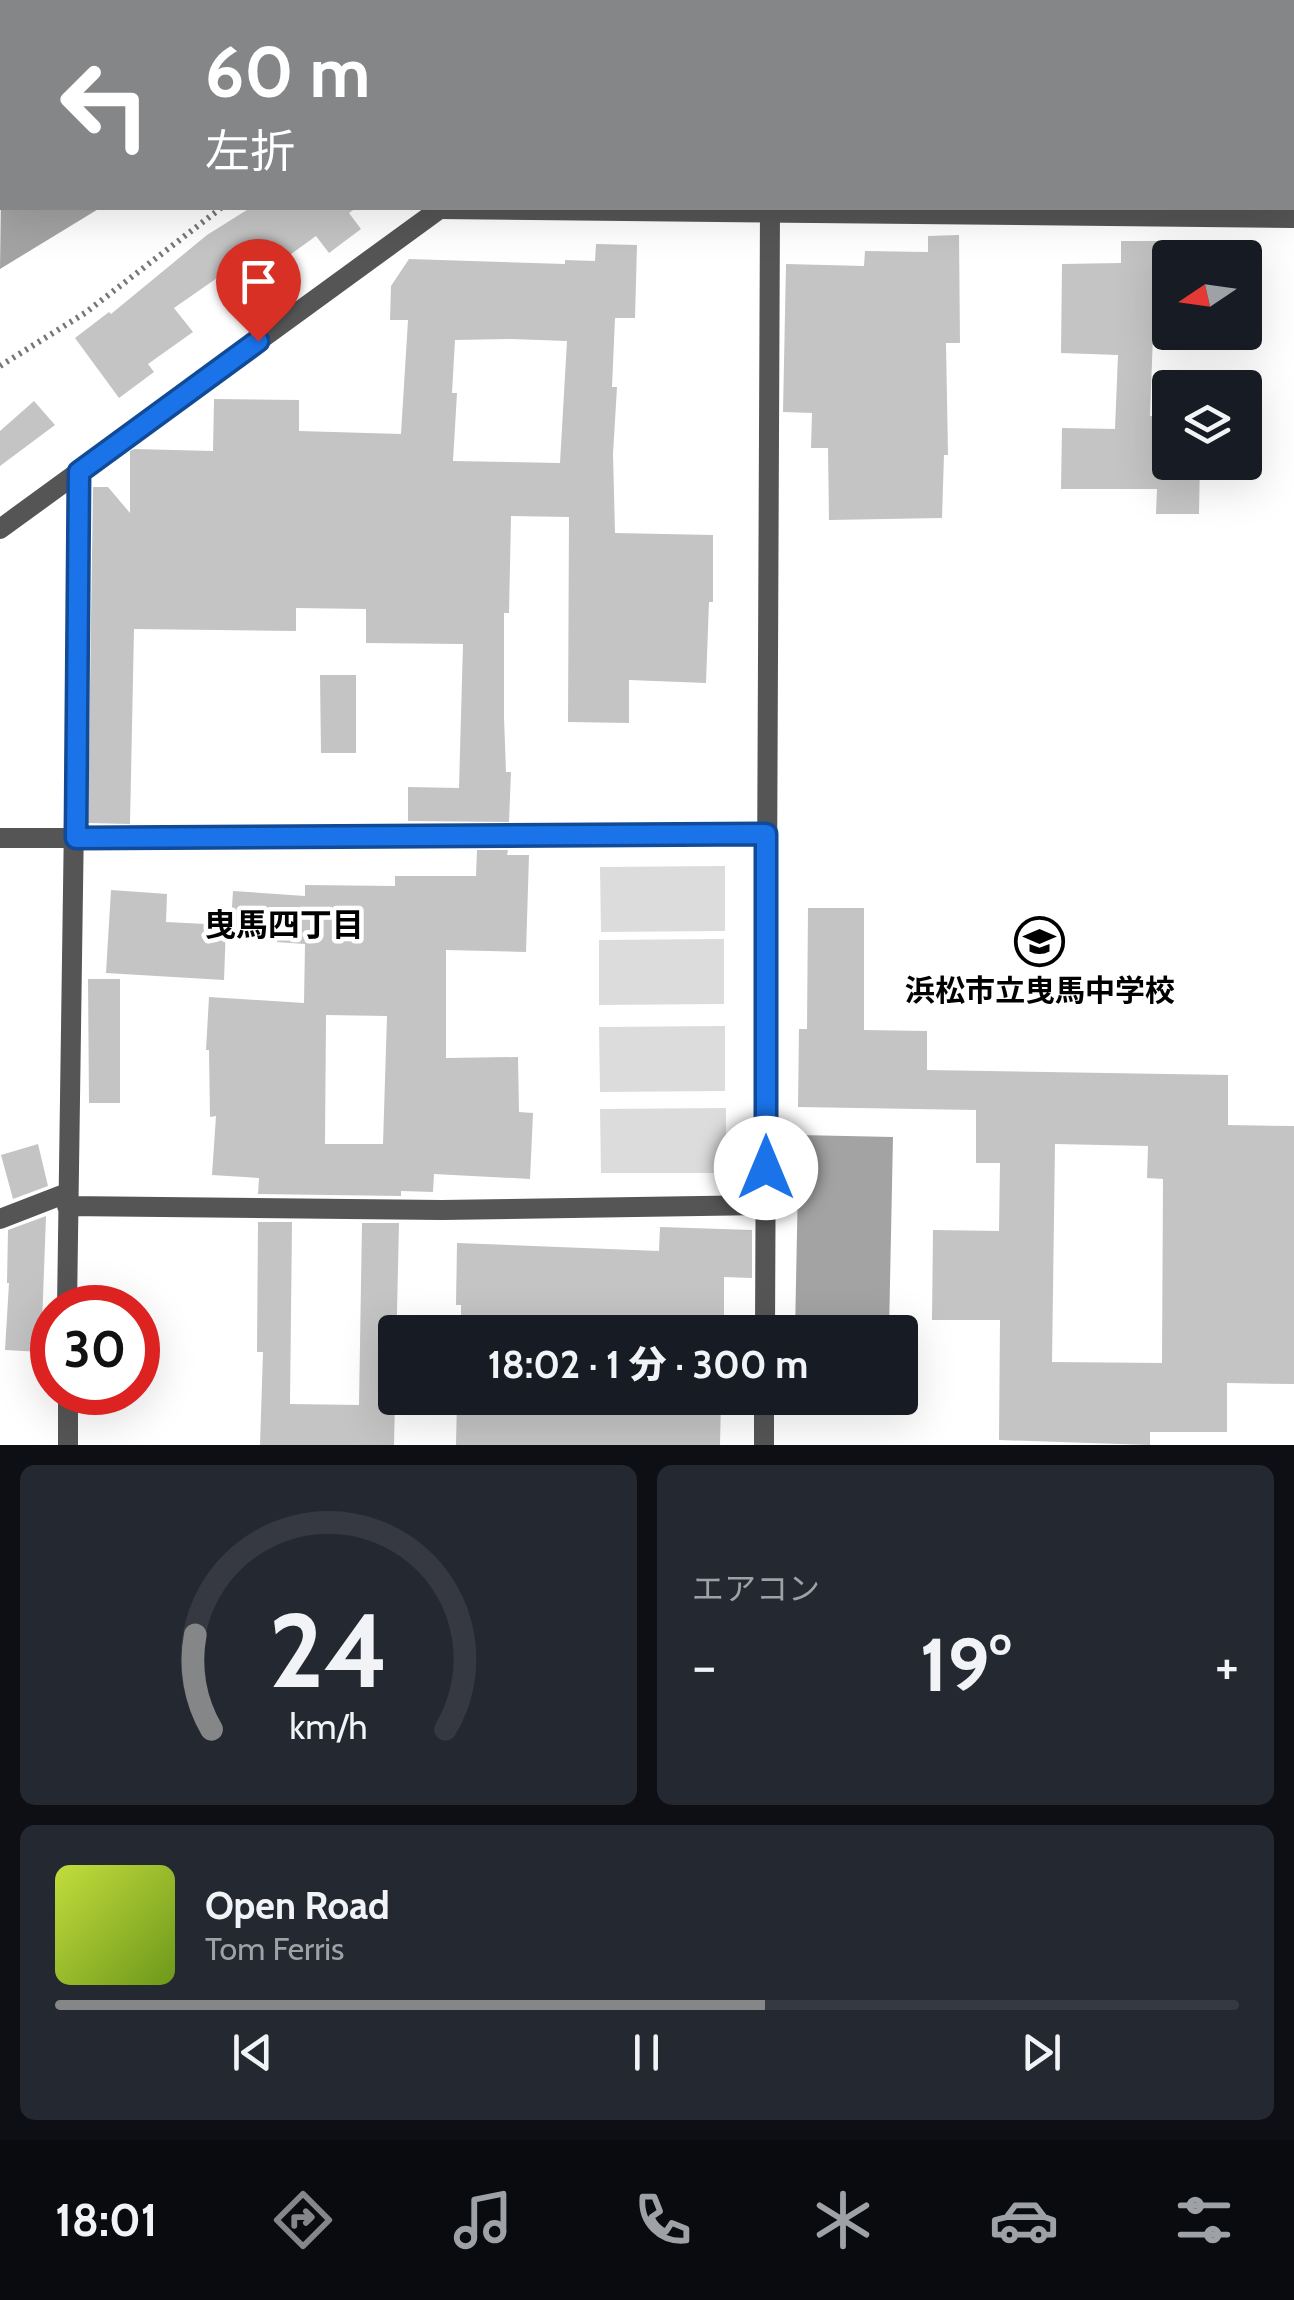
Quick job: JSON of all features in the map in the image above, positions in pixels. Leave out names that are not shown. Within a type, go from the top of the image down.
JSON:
[{"type":"street","points":[[0,529],[436,210]]},
{"type":"street","points":[[660,210],[1294,218]]},
{"type":"street","points":[[765,1315],[770,211]]},
{"type":"street","points":[[67,1285],[79,472]]},
{"type":"street","points":[[0,838],[766,834]]},
{"type":"street","points":[[0,1218],[67,1200],[442,1210],[766,1205]]},
{"type":"street","points":[[68,1415],[68,1445]]},
{"type":"street","points":[[764,1415],[764,1445]]},
{"type":"path","points":[[0,366],[85,313],[218,210]]},
{"type":"shaded area","points":[[1,210],[97,210],[0,269]]},
{"type":"shaded area","points":[[725,866],[725,931],[601,932],[600,867]]},
{"type":"shaded area","points":[[724,939],[724,1004],[599,1005],[599,940]]},
{"type":"shaded area","points":[[725,1026],[725,1091],[600,1092],[599,1027]]},
{"type":"shaded area","points":[[726,1108],[726,1173],[601,1173],[600,1109]]},
{"type":"shaded area","points":[[799,1135],[893,1137],[889,1315],[795,1315]]},
{"type":"building","points":[[247,210],[353,210],[349,213],[361,229],[329,253],[316,236],[276,265],[268,254],[235,277],[230,269],[174,308],[193,332],[148,364],[154,372],[119,398],[75,338],[111,314],[207,235]]},
{"type":"building","points":[[959,235],[960,343],[946,343],[948,455],[944,455],[942,518],[829,520],[828,448],[811,448],[812,413],[783,412],[786,264],[864,266],[865,251],[928,252],[928,236]]},
{"type":"building","points":[[1121,241],[1152,241],[1152,480],[1200,480],[1199,514],[1156,514],[1157,489],[1061,489],[1062,428],[1115,429],[1118,355],[1061,353],[1062,264],[1121,263]]},
{"type":"building","points":[[596,244],[637,245],[635,318],[615,318],[615,533],[713,535],[713,602],[709,602],[706,683],[629,680],[629,723],[568,722],[569,517],[511,516],[509,613],[504,613],[506,772],[511,772],[509,822],[408,821],[408,787],[459,788],[463,644],[366,643],[366,609],[296,608],[296,631],[134,629],[130,824],[88,823],[93,487],[108,487],[130,513],[130,451],[213,451],[214,399],[299,400],[299,431],[401,434],[408,320],[390,320],[391,286],[409,259],[565,264],[565,260],[595,261]],"holes":[[[455,340],[567,341],[560,463],[453,461]]]},
{"type":"building","points":[[34,401],[55,425],[0,466],[0,431]]},
{"type":"building","points":[[320,675],[356,675],[356,753],[321,753]]},
{"type":"building","points":[[477,850],[529,855],[526,952],[446,950],[446,1058],[518,1057],[519,1112],[533,1113],[530,1179],[434,1174],[433,1192],[401,1191],[401,1196],[258,1194],[259,1178],[212,1175],[216,1116],[210,1117],[206,1050],[209,997],[304,1003],[305,944],[230,939],[233,891],[305,896],[305,885],[395,886],[395,876],[476,876]],"holes":[[[326,1015],[387,1016],[383,1144],[325,1144]]]},
{"type":"building","points":[[111,890],[167,894],[166,922],[226,925],[224,980],[106,973]]},
{"type":"building","points":[[808,908],[864,908],[864,1030],[927,1031],[927,1070],[1228,1075],[1228,1125],[1294,1126],[1294,1384],[1227,1383],[1227,1432],[1150,1432],[1150,1445],[999,1440],[1000,1320],[932,1320],[933,1230],[999,1231],[1000,1163],[976,1163],[976,1110],[798,1107],[799,1029],[807,1029]],"holes":[[[1055,1144],[1148,1146],[1147,1178],[1163,1179],[1162,1363],[1052,1362]]]},
{"type":"building","points":[[88,979],[120,979],[120,1103],[89,1103]]},
{"type":"building","points":[[38,1144],[48,1186],[13,1199],[1,1155]]},
{"type":"building","points":[[46,1216],[43,1285],[30,1285],[30,1351],[5,1350],[8,1230]]},
{"type":"building","points":[[258,1222],[292,1222],[290,1404],[359,1405],[362,1223],[399,1223],[397,1315],[378,1315],[378,1415],[395,1415],[394,1445],[260,1445],[263,1352],[257,1352]]},
{"type":"building","points":[[660,1227],[752,1230],[752,1278],[724,1277],[724,1315],[461,1315],[461,1305],[456,1305],[457,1243],[659,1251]]},
{"type":"building","points":[[457,1415],[721,1415],[720,1445],[456,1445]]},
{"type":"place","name":"浜松市立曳馬中学校","points":[[1040,942]]},
{"type":"district","name":"曳馬四丁目","points":[[284,925]]},
{"type":"route","points":[[258,341],[79,472],[76,838],[766,834],[766,1168]]}]
